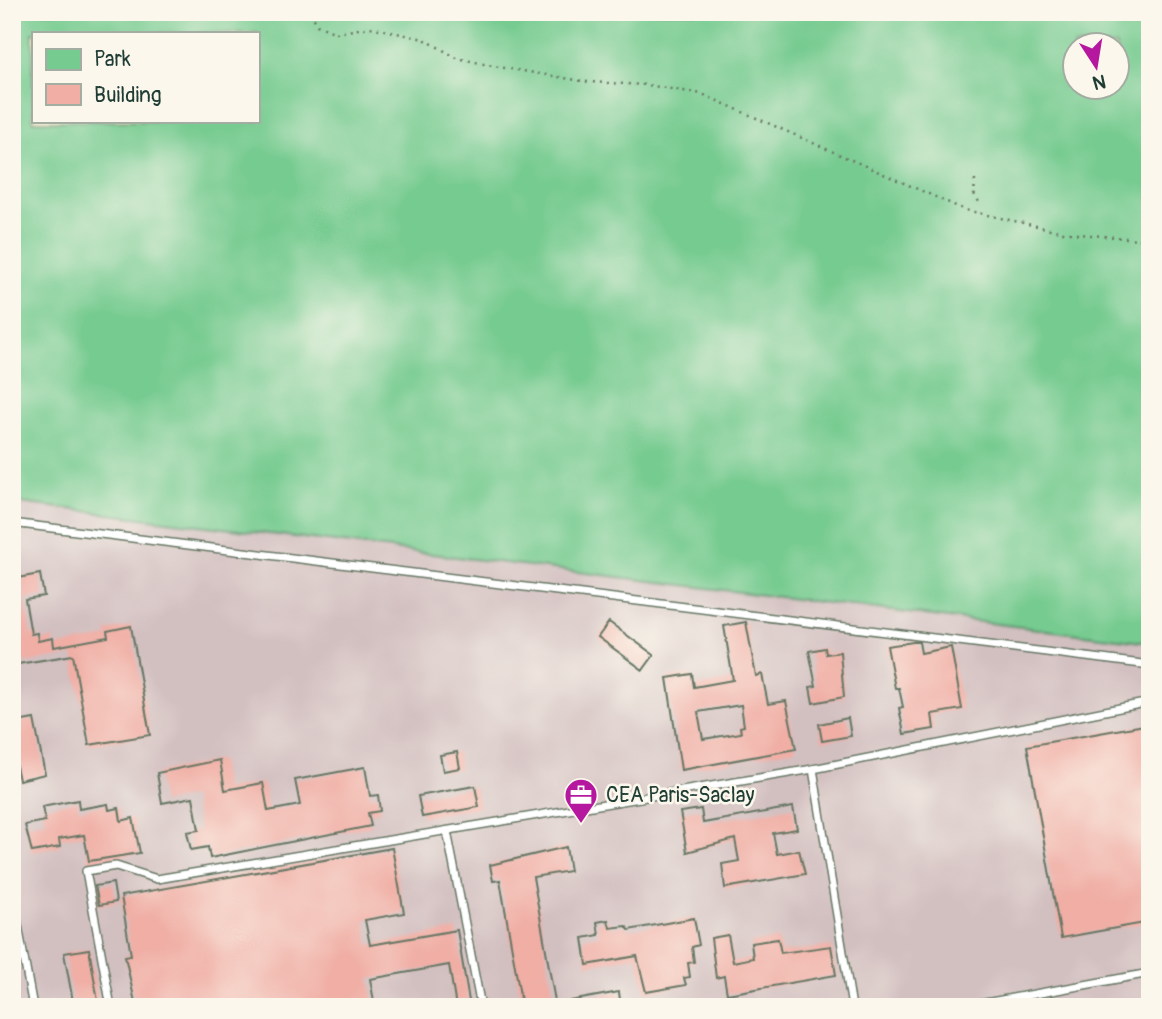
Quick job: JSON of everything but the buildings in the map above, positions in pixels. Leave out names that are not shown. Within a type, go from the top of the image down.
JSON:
[{"type":"lane","points":[[12,523],[1150,664]]},
{"type":"lane","points":[[111,1007],[86,871],[116,866],[157,879],[813,769],[1150,702]]},
{"type":"lane","points":[[813,769],[852,1007]]},
{"type":"lane","points":[[447,831],[481,1007]]},
{"type":"lane","points":[[12,893],[33,1007]]},
{"type":"lane","points":[[12,957],[23,954]]},
{"type":"lane","points":[[963,1007],[1150,973]]},
{"type":"path","points":[[311,12],[317,25],[337,33],[370,27],[424,40],[457,58],[493,66],[588,82],[647,85],[702,94],[965,210],[1068,233],[1150,240]]},
{"type":"path","points":[[975,180],[974,194],[981,205]]},
{"type":"shaded area","name":"CEA Paris-Saclay","points":[[12,502],[1150,643],[1150,1007],[12,1007]]},
{"type":"green space","points":[[12,12],[1150,12],[1150,643],[12,502]]},
{"type":"place","name":"CEA Paris-Saclay","points":[[581,825]]}]
